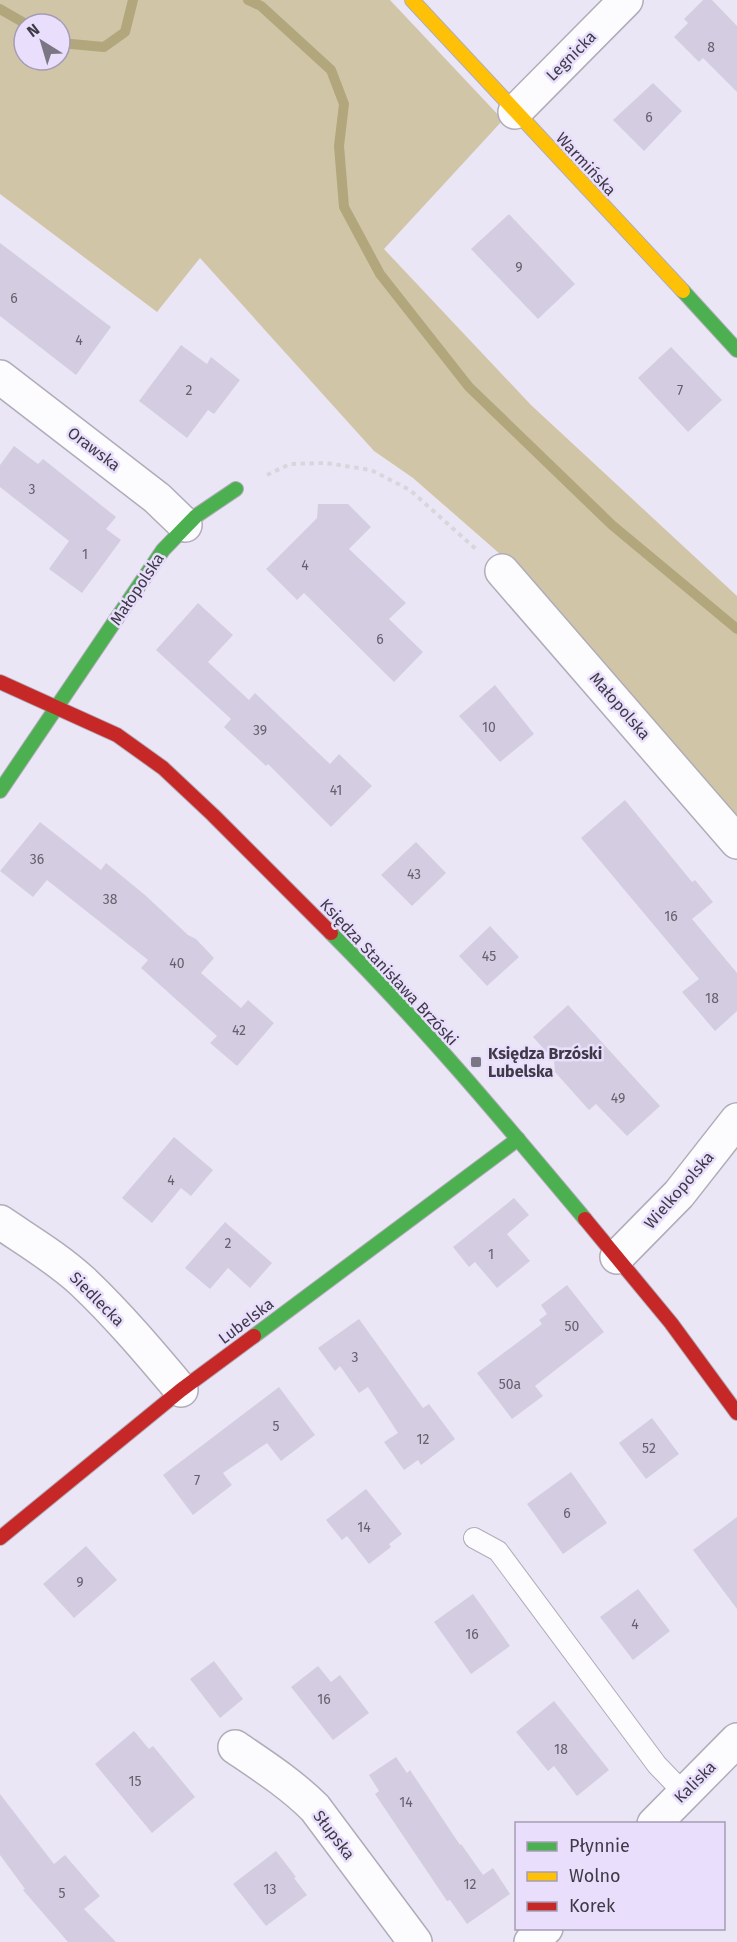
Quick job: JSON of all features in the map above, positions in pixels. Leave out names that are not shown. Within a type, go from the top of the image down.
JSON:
[{"type":"street","name":"Warmińska","points":[[412,0],[737,350]]},
{"type":"street","name":"Legnicka","points":[[515,112],[626,0]]},
{"type":"street","name":"Orawska","points":[[0,377],[157,498],[185,525]]},
{"type":"street","name":"Małopolska","points":[[0,791],[163,550],[185,525],[209,505],[236,489]]},
{"type":"street","name":"Małopolska","points":[[502,570],[737,842]]},
{"type":"street","name":"Księdza Stanisława Brzóski","points":[[0,682],[117,735],[172,776],[343,945],[425,1033],[518,1139],[671,1323],[737,1413]]},
{"type":"street","name":"Wielkopolska","points":[[617,1257],[679,1194],[737,1120]]},
{"type":"street","name":"Lubelska","points":[[0,1538],[180,1390],[518,1139]]},
{"type":"street","name":"Siedlecka","points":[[0,1222],[82,1281],[158,1362],[180,1390]]},
{"type":"street","name":"Kaliska","points":[[656,1822],[737,1740]]},
{"type":"street","name":"Słupska","points":[[235,1747],[291,1786],[315,1808],[415,1942]]},
{"type":"street","points":[[531,1942],[545,1930]]},
{"type":"lane","points":[[474,1538],[498,1551],[657,1765],[684,1793]]},
{"type":"path","points":[[236,489],[290,464],[326,463],[371,470],[410,490],[502,570]]},
{"type":"shaded area","points":[[0,0],[390,0],[503,120],[384,249],[531,405],[737,596],[737,828],[508,561],[413,478],[374,451],[200,258],[157,312],[0,194]]},
{"type":"building","points":[[703,0],[712,0],[737,26],[737,92],[703,58],[699,62],[674,37],[688,23],[684,19]]},
{"type":"building","points":[[653,83],[682,111],[644,151],[613,120]]},
{"type":"building","points":[[509,214],[575,284],[538,319],[471,249]]},
{"type":"building","points":[[0,243],[111,327],[76,375],[0,316]]},
{"type":"building","points":[[181,345],[207,364],[211,357],[240,380],[214,414],[208,410],[187,438],[139,401]]},
{"type":"building","points":[[671,347],[722,400],[688,432],[638,378]]},
{"type":"building","points":[[14,446],[38,464],[43,459],[116,517],[106,529],[121,540],[82,593],[49,569],[69,541],[0,487],[0,465]]},
{"type":"building","points":[[318,504],[348,504],[371,527],[349,549],[406,603],[389,619],[423,652],[394,682],[304,593],[297,600],[266,569],[317,518]]},
{"type":"building","points":[[198,603],[233,635],[208,662],[249,700],[255,693],[330,764],[339,754],[372,786],[331,827],[268,764],[266,766],[224,727],[231,719],[156,650]]},
{"type":"building","points":[[495,685],[534,734],[500,762],[459,716]]},
{"type":"building","points":[[625,800],[692,882],[695,880],[713,902],[692,919],[737,973],[737,1011],[715,1031],[682,992],[699,979],[581,838]]},
{"type":"building","points":[[40,822],[101,870],[106,863],[145,895],[188,935],[196,939],[214,958],[201,973],[241,1008],[248,1000],[274,1023],[237,1066],[210,1043],[217,1036],[141,968],[148,960],[47,880],[33,897],[0,871]]},
{"type":"building","points":[[416,842],[446,873],[412,906],[381,875]]},
{"type":"building","points":[[490,926],[519,957],[487,986],[459,956]]},
{"type":"building","points":[[568,1005],[660,1106],[627,1136],[596,1104],[589,1110],[555,1072],[554,1060],[533,1037]]},
{"type":"building","points":[[174,1137],[213,1170],[191,1196],[181,1188],[152,1223],[122,1198]]},
{"type":"building","points":[[514,1198],[529,1215],[507,1234],[530,1261],[497,1288],[475,1262],[469,1267],[453,1247]]},
{"type":"building","points":[[225,1222],[272,1263],[250,1288],[228,1268],[210,1289],[185,1268]]},
{"type":"building","points":[[567,1285],[604,1332],[535,1386],[543,1396],[512,1419],[477,1373],[542,1324],[539,1320],[547,1314],[541,1305]]},
{"type":"building","points":[[359,1319],[423,1408],[429,1404],[455,1439],[421,1465],[418,1460],[404,1470],[384,1442],[398,1433],[368,1387],[359,1393],[340,1366],[335,1371],[318,1348]]},
{"type":"building","points":[[279,1387],[315,1435],[281,1461],[267,1443],[223,1473],[232,1485],[193,1515],[163,1475]]},
{"type":"building","points":[[652,1418],[679,1454],[646,1479],[619,1443]]},
{"type":"building","points":[[571,1472],[607,1523],[563,1554],[527,1504]]},
{"type":"building","points":[[366,1489],[402,1534],[389,1544],[391,1547],[369,1564],[347,1536],[342,1540],[326,1520]]},
{"type":"building","points":[[737,1517],[737,1609],[693,1550]]},
{"type":"building","points":[[86,1546],[117,1580],[74,1618],[43,1584]]},
{"type":"building","points":[[638,1589],[670,1631],[633,1660],[600,1617]]},
{"type":"building","points":[[473,1594],[510,1646],[471,1674],[434,1622]]},
{"type":"building","points":[[214,1661],[243,1699],[220,1718],[190,1679]]},
{"type":"building","points":[[318,1666],[331,1682],[340,1675],[369,1713],[333,1740],[291,1687]]},
{"type":"building","points":[[554,1701],[609,1770],[577,1796],[554,1766],[548,1771],[516,1732]]},
{"type":"building","points":[[134,1731],[149,1749],[153,1746],[195,1797],[152,1833],[95,1764]]},
{"type":"building","points":[[396,1757],[407,1773],[410,1770],[483,1875],[493,1868],[510,1894],[467,1924],[450,1900],[447,1901],[375,1794],[379,1791],[369,1775]]},
{"type":"building","points":[[0,1794],[54,1864],[65,1855],[100,1896],[84,1909],[116,1942],[68,1942],[23,1890],[25,1889],[0,1855]]},
{"type":"building","points":[[276,1851],[307,1895],[266,1926],[233,1884]]},
{"type":"waterway","points":[[72,44],[104,47],[125,32],[133,0]]},
{"type":"waterway","points":[[248,0],[261,6],[331,70],[344,104],[339,146],[344,207],[380,274],[469,387],[612,525],[737,629]]},
{"type":"waterway","points":[[0,9],[12,16]]},
{"type":"traffic: fast","points":[[683,291],[737,350]]},
{"type":"traffic: fast","points":[[0,791],[163,550],[196,516],[236,489]]},
{"type":"traffic: fast","points":[[331,933],[429,1037],[585,1219]]},
{"type":"traffic: fast","points":[[254,1336],[518,1139]]},
{"type":"traffic: slow","points":[[412,0],[683,291]]},
{"type":"traffic: jam","points":[[0,682],[117,735],[163,768],[331,933]]},
{"type":"traffic: jam","points":[[585,1219],[671,1323],[737,1413]]},
{"type":"traffic: jam","points":[[0,1538],[181,1390],[254,1336]]},
{"type":"place","name":"Księdza Brzóski Lubelska","points":[[476,1062]]}]
